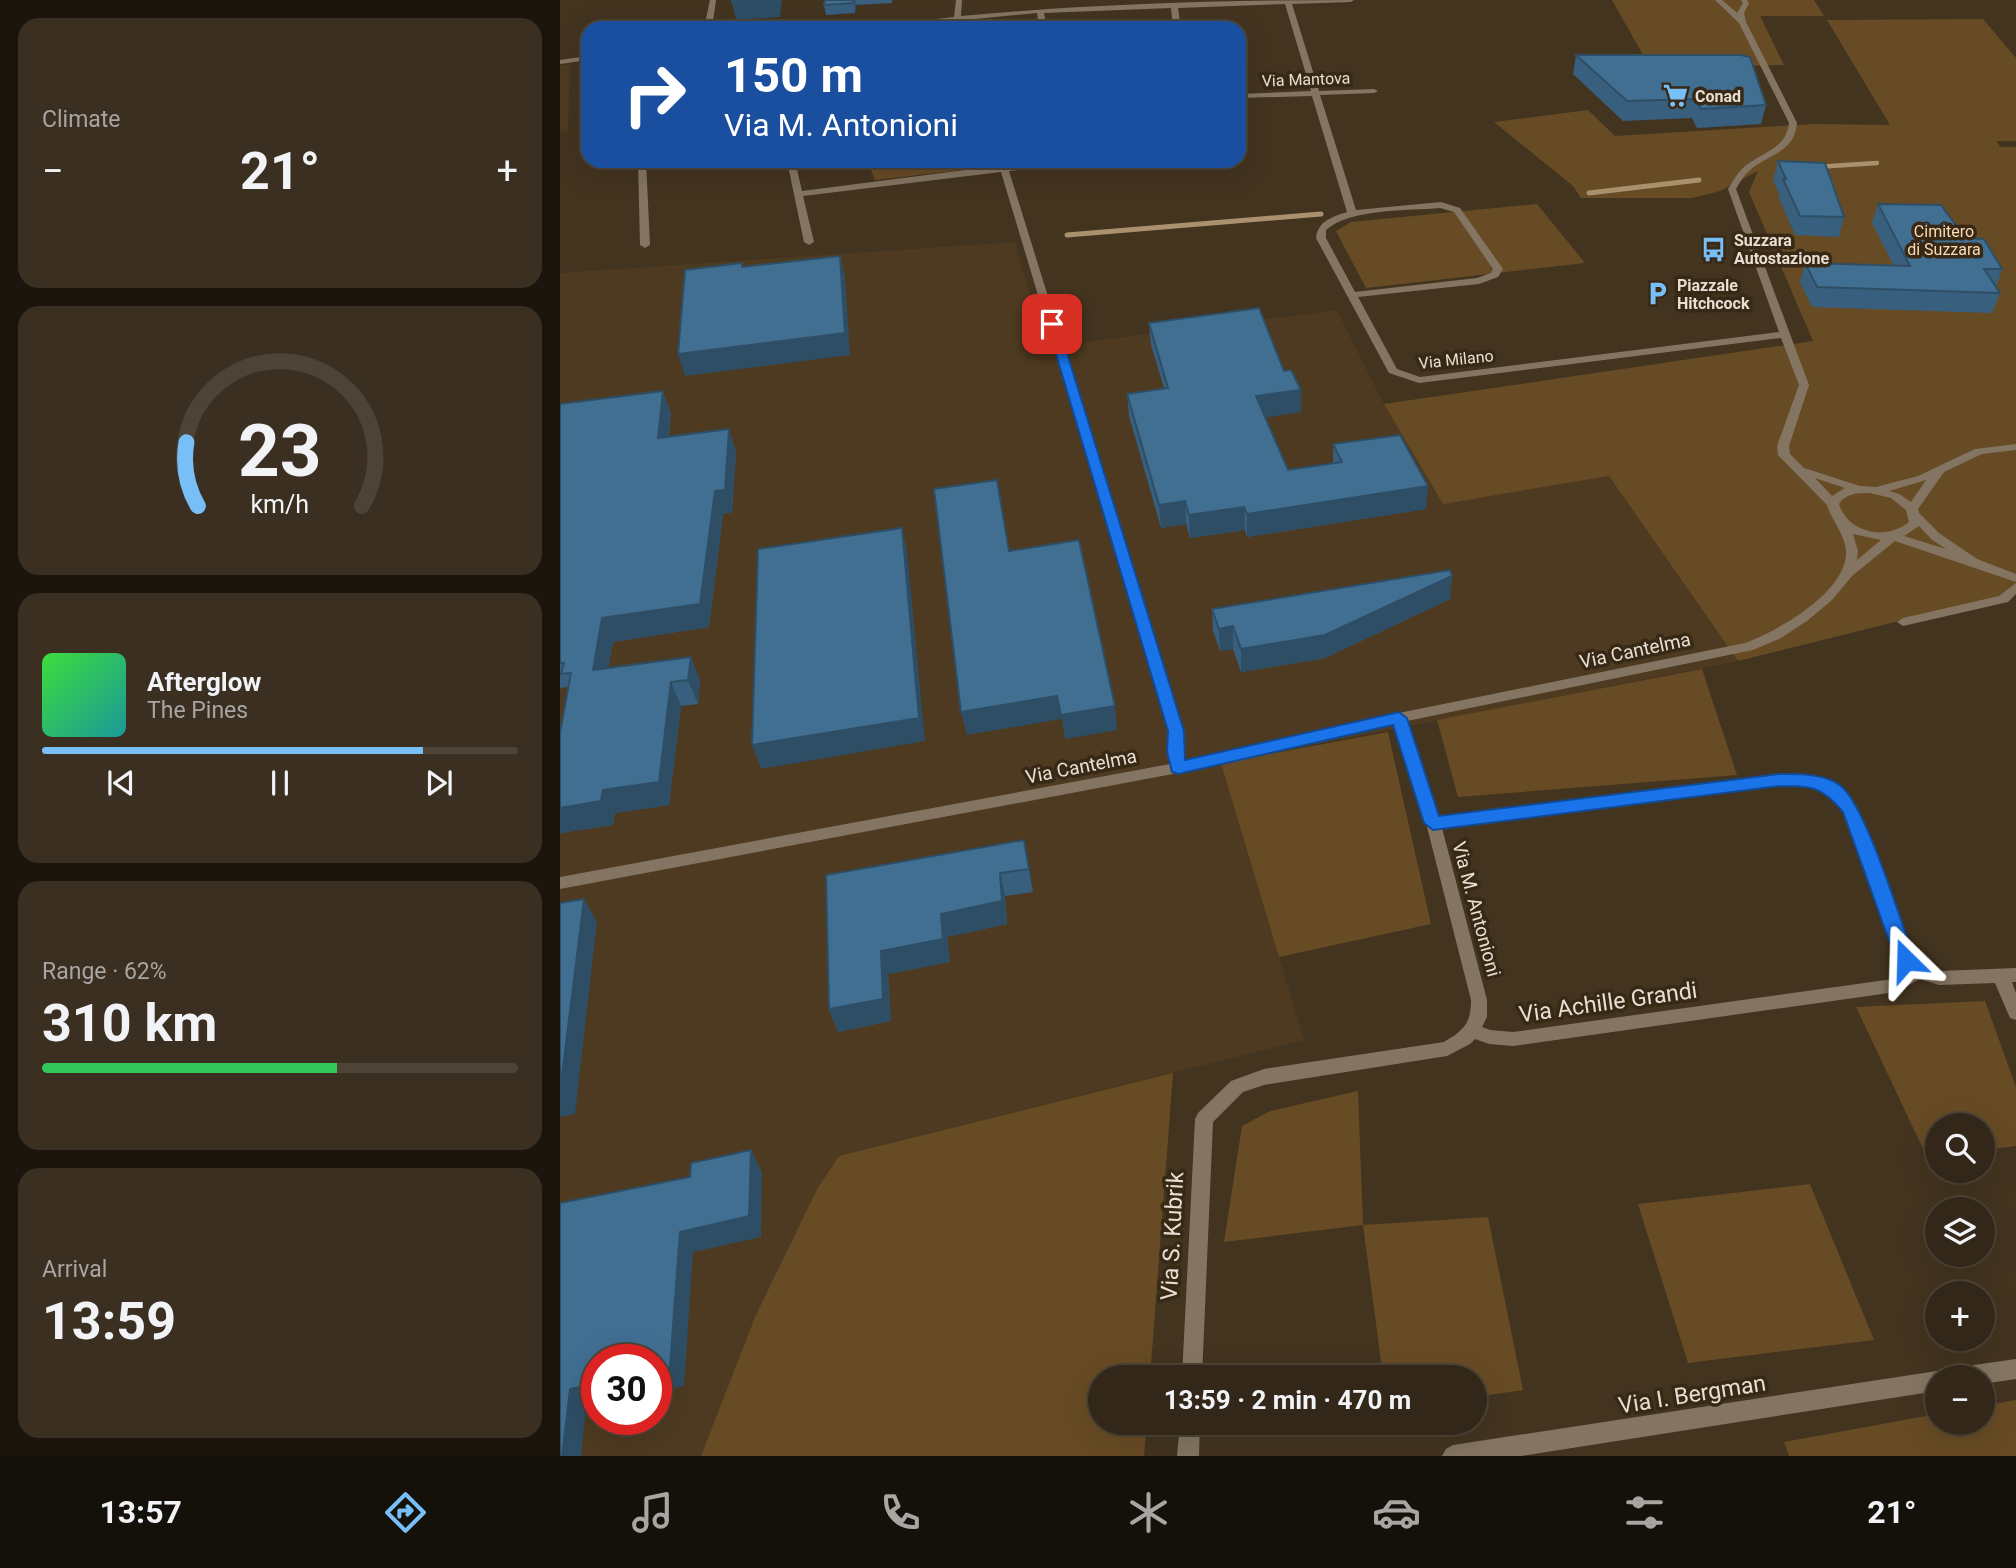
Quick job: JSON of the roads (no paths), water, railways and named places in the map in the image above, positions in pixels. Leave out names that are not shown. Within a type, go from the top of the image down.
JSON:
[{"type":"street","points":[[709,21],[713,0]]},
{"type":"street","points":[[957,18],[959,0]]},
{"type":"street","points":[[933,21],[1041,11],[1351,0]]},
{"type":"street","points":[[1755,0],[1744,4],[1740,13],[1742,22],[1793,123],[1794,134],[1787,145],[1747,168],[1732,188],[1804,385],[1783,446],[1784,455],[1833,504],[1836,516],[1844,524],[1869,534],[1893,536],[2016,578]]},
{"type":"street","points":[[1709,1],[1721,3],[1742,22]]},
{"type":"street","points":[[1288,3],[1352,213],[1441,205],[1452,208],[1457,210],[1498,269],[1495,275],[1479,281],[1351,295]]},
{"type":"street","points":[[1174,6],[1176,21]]},
{"type":"street","points":[[1041,11],[1043,21]]},
{"type":"street","points":[[560,62],[581,59]]},
{"type":"street","name":"Via Mantova","points":[[1246,96],[1374,91]]},
{"type":"street","points":[[642,168],[645,245]]},
{"type":"street","points":[[792,168],[810,242]]},
{"type":"street","points":[[798,194],[1004,168],[1176,731],[1175,752],[1178,768]]},
{"type":"street","name":"Via Milano","points":[[1352,213],[1331,221],[1320,233],[1393,371],[1419,380],[1785,334]]},
{"type":"street","points":[[1877,490],[1922,478],[1979,451],[2016,447]]},
{"type":"street","points":[[1800,470],[1857,489],[1877,490],[1895,496],[1935,536],[1973,562]]},
{"type":"street","name":"Via Cantelma","points":[[560,883],[1178,768],[1399,718],[1748,647],[1770,639],[1808,614],[1848,573],[1893,536],[1910,529],[1914,513],[1940,470]]},
{"type":"street","points":[[1833,504],[1838,495],[1857,489]]},
{"type":"street","points":[[1844,524],[1852,551],[1848,573]]},
{"type":"street","points":[[1903,622],[2003,599],[2016,587]]},
{"type":"street","name":"Via M. Antonioni","points":[[1399,718],[1433,823],[1479,1000],[1479,1017],[1472,1030]]},
{"type":"street","points":[[1433,823],[1779,780],[1808,780],[1827,786],[1843,798],[1851,809],[1906,960],[1918,972],[1939,978],[2009,976],[2016,1013]]},
{"type":"street","name":"Via Achille Grandi","points":[[1472,1030],[1489,1037],[1513,1039],[1896,985],[1918,972]]},
{"type":"street","name":"Via S. Kubrik","points":[[1193,1365],[1204,1119],[1237,1086],[1264,1077],[1447,1049],[1464,1040],[1472,1030]]},
{"type":"street","points":[[1995,1372],[2016,1369]]},
{"type":"street","name":"Via I. Bergman","points":[[1453,1456],[1925,1383]]},
{"type":"street","points":[[1188,1456],[1189,1435]]},
{"type":"waterway","points":[[1816,167],[1877,163]]},
{"type":"waterway","points":[[1589,193],[1699,180]]},
{"type":"waterway","points":[[1067,235],[1321,214]]},
{"type":"place","name":"Conad","points":[[1675,96]]},
{"type":"place","name":"Suzzara Autostazione","points":[[1714,249]]},
{"type":"place","name":"Piazzale Hitchcock","points":[[1657,294]]},
{"type":"park label","name":"Cimitero di Suzzara","points":[[1944,240]]}]
